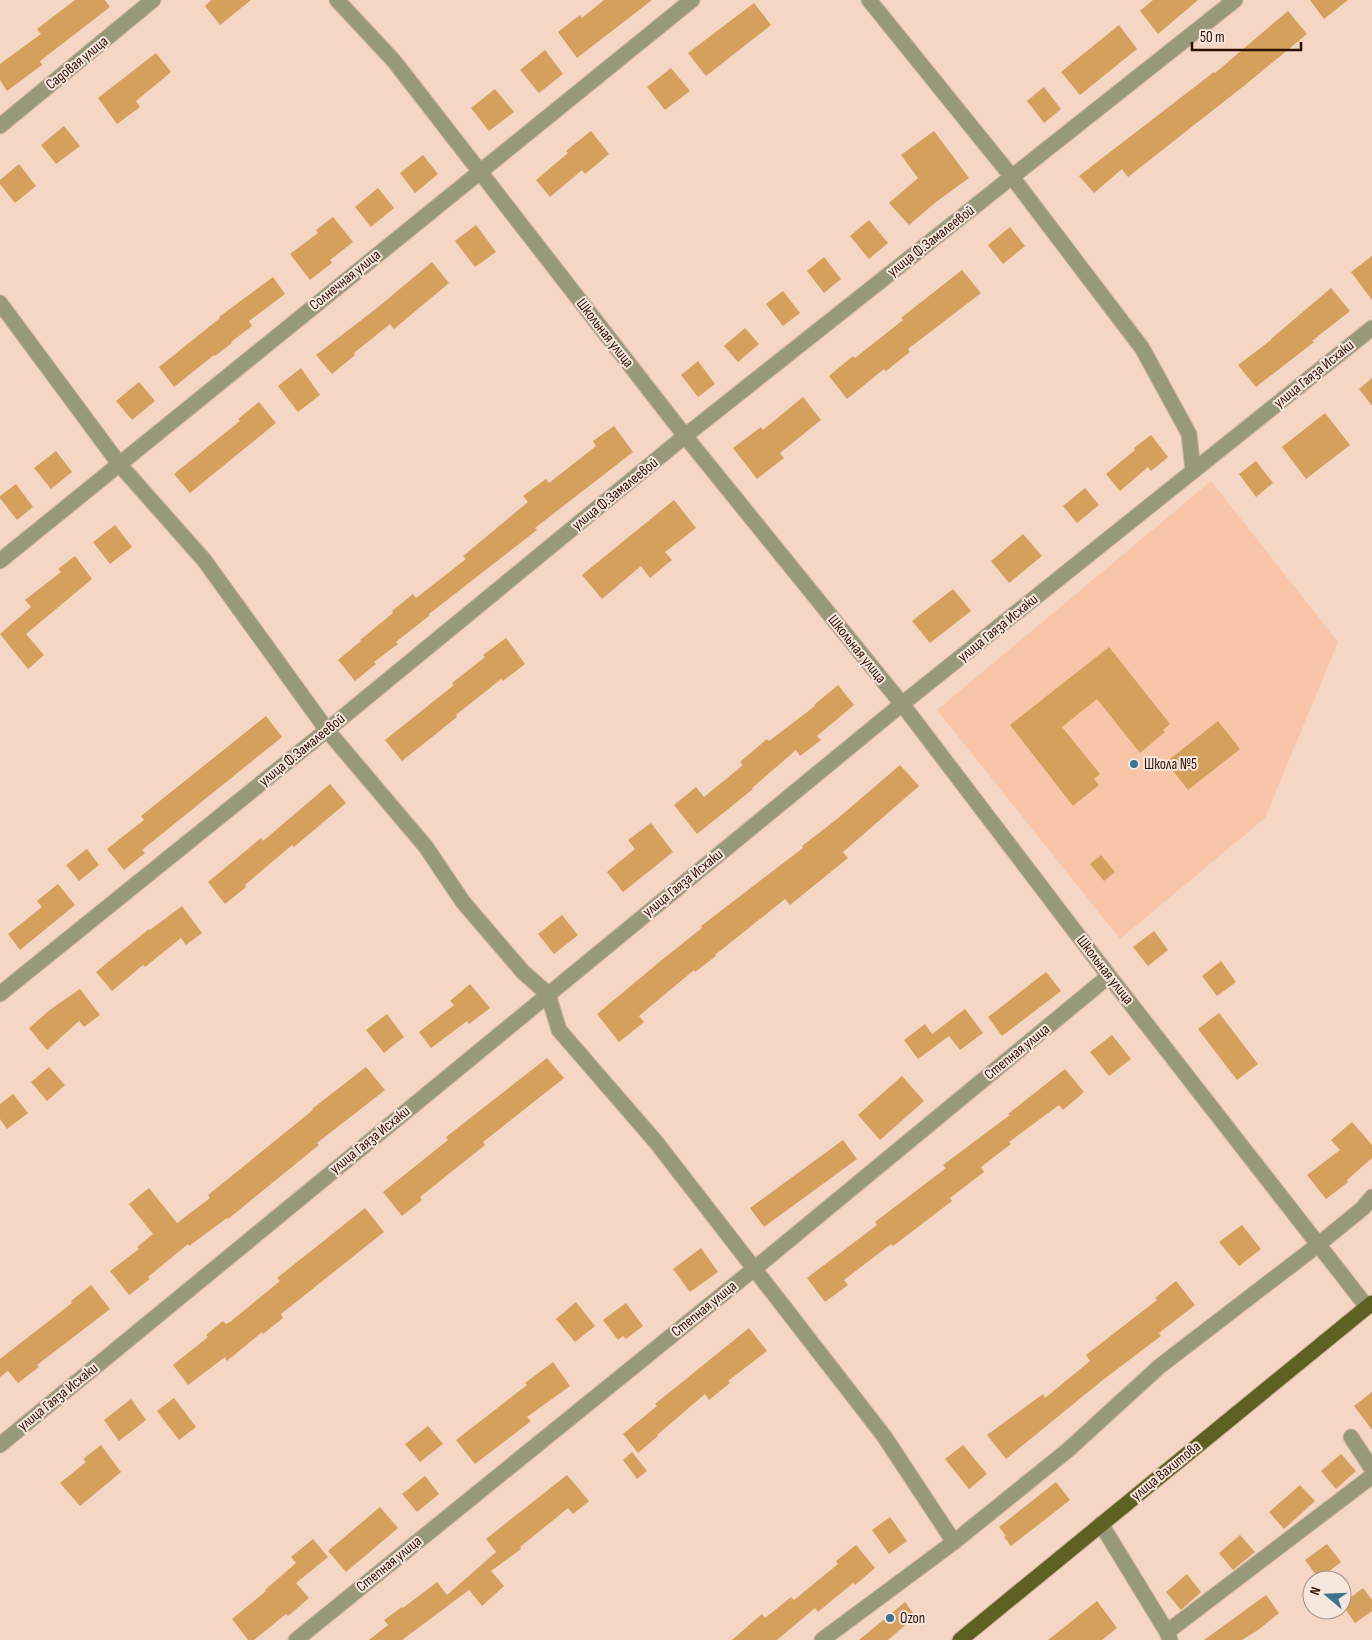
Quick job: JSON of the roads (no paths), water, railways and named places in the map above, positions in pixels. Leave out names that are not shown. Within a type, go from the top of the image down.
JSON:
[{"type":"main road","name":"улица Вахитова","points":[[960,1640],[1370,1305]]},
{"type":"street","name":"Садовая улица","points":[[0,126],[153,0]]},
{"type":"street","name":"Школьная улица","points":[[337,0],[394,61],[685,436],[902,704],[1109,976],[1319,1244],[1370,1305]]},
{"type":"street","name":"Солнечная улица","points":[[0,561],[692,0]]},
{"type":"street","points":[[869,0],[1012,177],[1142,348],[1189,434],[1193,471]]},
{"type":"street","name":"улица Ф.Замалеевой","points":[[0,994],[327,730],[685,436],[1235,0]]},
{"type":"street","points":[[0,303],[120,465],[204,560],[327,730],[426,846],[463,902],[523,972],[548,994],[559,1030],[656,1142],[884,1436],[954,1542]]},
{"type":"street","name":"улица Гаяза Исхаки","points":[[0,1445],[902,704],[1372,328]]},
{"type":"street","name":"Степная улица","points":[[296,1640],[754,1268],[1109,976]]},
{"type":"street","points":[[822,1640],[954,1542],[1068,1450],[1160,1366],[1319,1244],[1363,1208],[1372,1197]]},
{"type":"street","points":[[1351,1437],[1372,1468]]},
{"type":"street","points":[[1101,1524],[1168,1636],[1372,1476]]},
{"type":"place","name":"Школа №5","points":[[1134,764]]},
{"type":"place","name":"Ozon","points":[[890,1618]]}]
